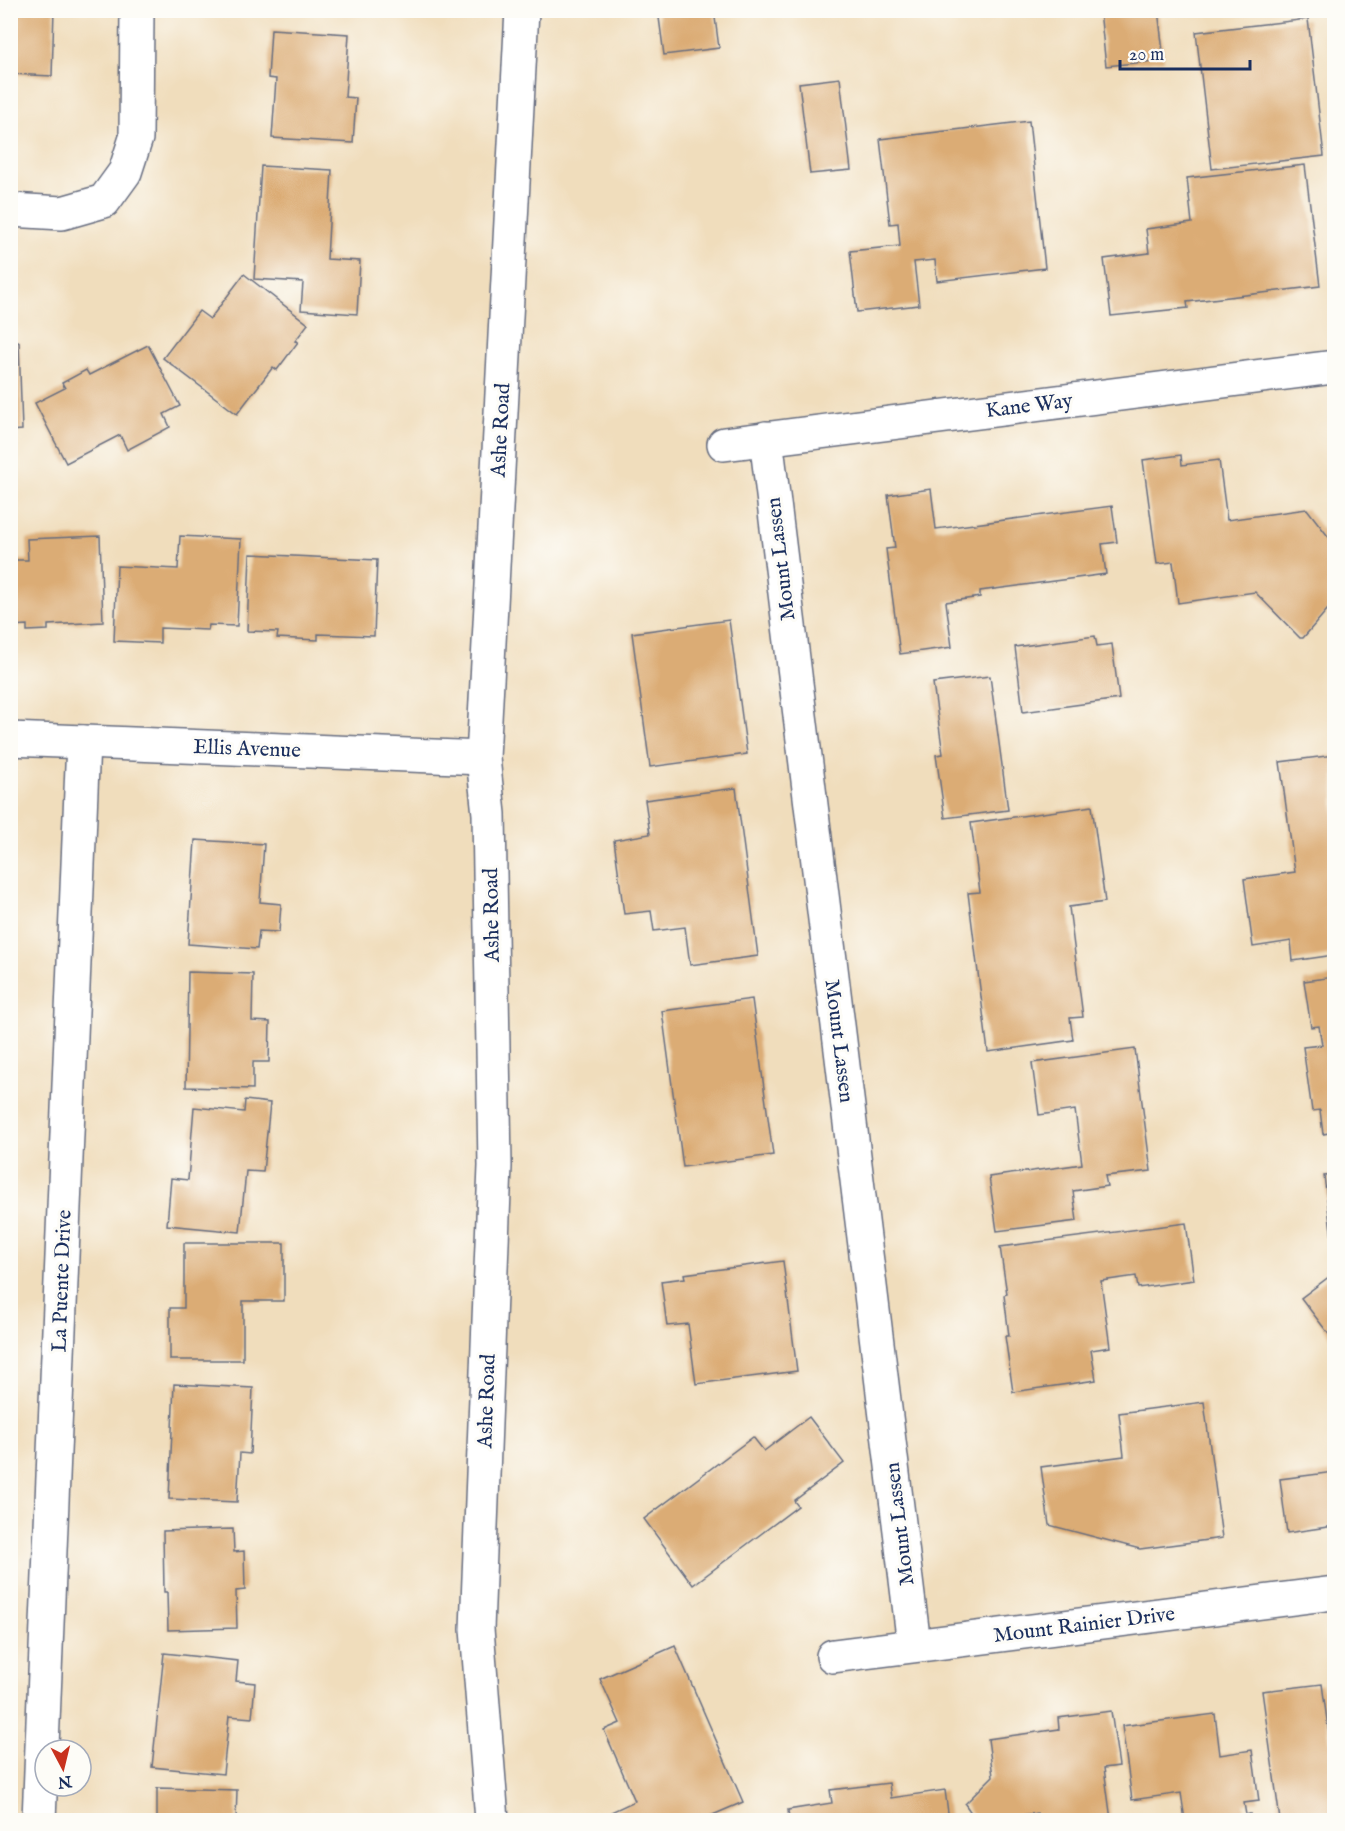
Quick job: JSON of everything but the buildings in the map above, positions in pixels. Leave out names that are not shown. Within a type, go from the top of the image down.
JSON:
[{"type":"street","points":[[10,210],[62,213],[104,201],[125,172],[136,138],[137,10]]},
{"type":"street","name":"Ashe Road","points":[[492,1821],[477,1629],[495,1166],[489,814],[483,758],[522,10]]},
{"type":"street","name":"Kane Way","points":[[724,444],[1335,367]]},
{"type":"street","name":"Mount Lassen","points":[[766,438],[914,1645]]},
{"type":"street","name":"Ellis Avenue","points":[[10,739],[483,758]]},
{"type":"street","name":"La Puente Drive","points":[[39,1821],[83,742]]},
{"type":"street","name":"Mount Rainier Drive","points":[[833,1656],[1335,1593]]}]
